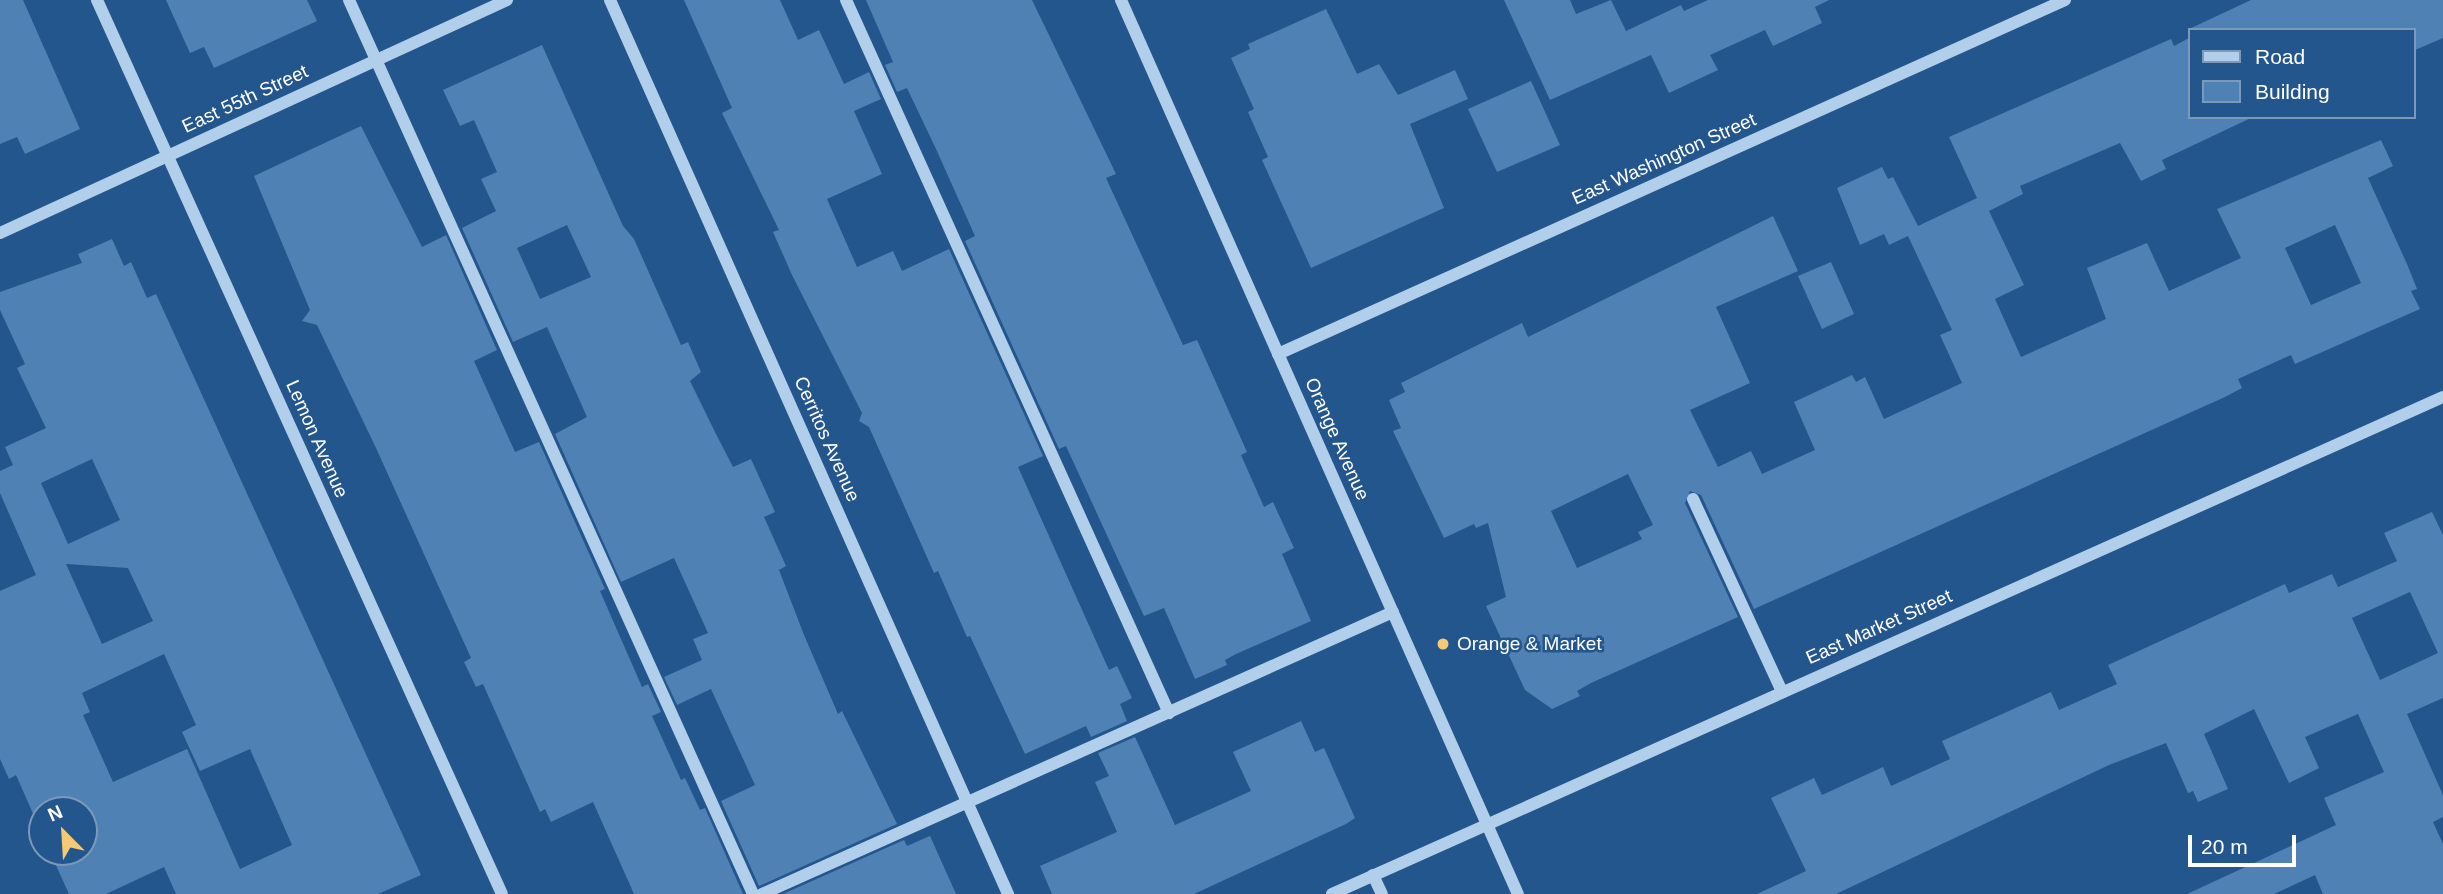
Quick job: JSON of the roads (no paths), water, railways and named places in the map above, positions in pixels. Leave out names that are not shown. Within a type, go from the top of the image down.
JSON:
[{"type":"street","name":"Lemon Avenue","points":[[97,0],[502,894]]},
{"type":"street","points":[[349,0],[753,894]]},
{"type":"street","name":"East 55th Street","points":[[0,233],[507,0]]},
{"type":"street","name":"Cerritos Avenue","points":[[610,0],[1008,894]]},
{"type":"street","points":[[846,0],[1169,713]]},
{"type":"street","name":"Orange Avenue","points":[[1121,0],[1518,894]]},
{"type":"street","name":"East Washington Street","points":[[1279,354],[2065,0]]},
{"type":"street","name":"East Market Street","points":[[1332,894],[2443,397]]},
{"type":"street","points":[[1693,499],[1782,692]]},
{"type":"street","points":[[762,894],[1393,612]]},
{"type":"street","points":[[1373,875],[1382,894]]},
{"type":"place","name":"Orange & Market","points":[[1443,644]]}]
